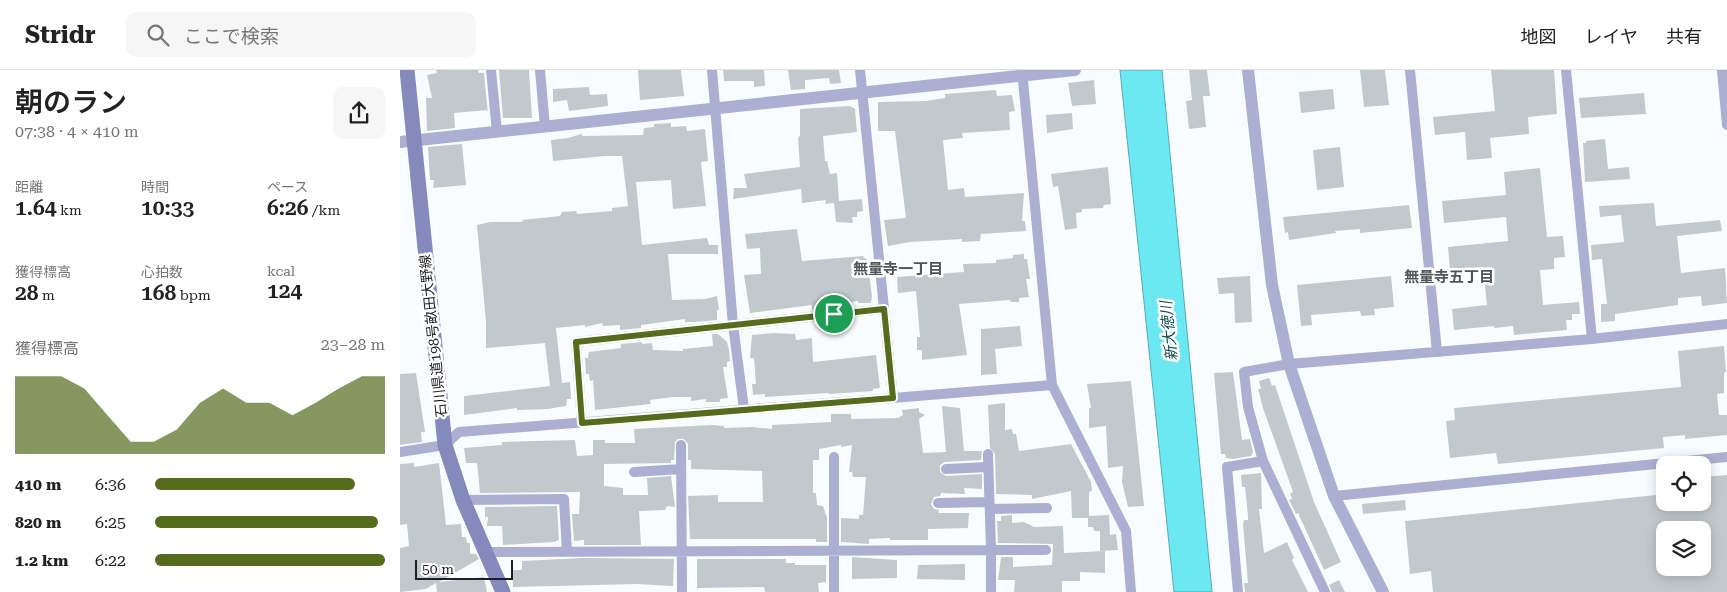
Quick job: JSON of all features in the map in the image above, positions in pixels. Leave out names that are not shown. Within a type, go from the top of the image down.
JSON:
[{"type":"main road","name":"石川県道198号畝田大野線","points":[[407,70],[406,142],[445,445],[463,500],[504,592]]},
{"type":"street","points":[[491,70],[496,132]]},
{"type":"street","points":[[540,70],[545,127]]},
{"type":"street","points":[[712,70],[733,326],[744,409]]},
{"type":"street","points":[[860,70],[893,398]]},
{"type":"street","points":[[406,142],[862,93],[1022,73],[1075,70]]},
{"type":"street","points":[[1248,70],[1272,285],[1289,364],[1334,496],[1383,592]]},
{"type":"street","points":[[1410,70],[1437,352]]},
{"type":"street","points":[[1566,70],[1592,339]]},
{"type":"street","points":[[1722,70],[1727,125]]},
{"type":"street","points":[[1022,73],[1052,385],[1126,531],[1131,592]]},
{"type":"street","points":[[582,423],[576,342],[884,309]]},
{"type":"street","points":[[1325,592],[1263,461],[1248,406],[1244,372],[1289,364],[1592,339],[1727,324]]},
{"type":"street","points":[[400,452],[445,445],[458,432],[1052,385]]},
{"type":"street","points":[[681,445],[682,592]]},
{"type":"street","points":[[988,454],[991,592]]},
{"type":"street","points":[[834,457],[834,592]]},
{"type":"street","points":[[1334,496],[1727,457]]},
{"type":"street","points":[[1238,592],[1227,467],[1263,461]]},
{"type":"street","points":[[946,468],[988,468]]},
{"type":"street","points":[[634,472],[681,469]]},
{"type":"street","points":[[463,500],[564,499],[567,552]]},
{"type":"street","points":[[938,503],[1047,508]]},
{"type":"street","points":[[486,552],[1046,550]]},
{"type":"water","name":"新大徳川","points":[[1120,70],[1162,70],[1212,592],[1174,592]]},
{"type":"building","points":[[436,70],[478,70],[479,73],[484,73],[488,110],[454,113],[455,128],[427,131],[426,98],[432,98],[427,75],[437,73]]},
{"type":"building","points":[[499,70],[529,70],[532,118],[503,118]]},
{"type":"building","points":[[638,70],[681,70],[684,96],[640,100]]},
{"type":"building","points":[[723,70],[764,70],[765,86],[754,87],[754,81],[724,81]]},
{"type":"building","points":[[788,70],[839,70],[841,83],[830,84],[829,78],[805,80],[805,89],[791,90]]},
{"type":"building","points":[[1189,70],[1207,70],[1210,96],[1203,96],[1206,127],[1189,129],[1186,101],[1192,100]]},
{"type":"building","points":[[1360,70],[1385,70],[1389,105],[1364,107]]},
{"type":"building","points":[[1491,70],[1554,70],[1557,114],[1528,117],[1529,134],[1490,138],[1492,158],[1467,160],[1465,132],[1435,135],[1433,117],[1495,111]]},
{"type":"building","points":[[1094,80],[1096,104],[1072,106],[1068,83]]},
{"type":"building","points":[[589,87],[590,95],[607,94],[608,106],[569,111],[567,100],[553,102],[553,89]]},
{"type":"building","points":[[1333,89],[1335,109],[1301,113],[1299,92]]},
{"type":"building","points":[[996,90],[997,96],[1012,95],[1015,111],[1009,112],[1010,130],[962,133],[963,138],[943,140],[948,190],[964,188],[965,197],[1024,193],[1022,221],[1025,221],[1026,231],[981,234],[980,241],[962,242],[962,239],[910,242],[888,246],[884,220],[906,218],[895,131],[878,131],[878,102],[926,101],[945,98],[945,94]]},
{"type":"building","points":[[1644,93],[1646,114],[1581,118],[1579,98]]},
{"type":"building","points":[[850,106],[855,109],[857,132],[823,136],[825,161],[827,161],[830,174],[837,173],[839,201],[862,199],[863,211],[857,212],[857,217],[852,217],[853,223],[836,222],[834,203],[825,204],[826,200],[802,203],[801,189],[733,199],[734,188],[747,188],[744,174],[800,167],[798,138],[800,135],[800,109]]},
{"type":"building","points":[[1072,113],[1073,129],[1047,133],[1046,115]]},
{"type":"building","points":[[671,123],[671,127],[686,126],[687,131],[705,129],[708,161],[701,162],[706,206],[673,209],[671,180],[636,182],[642,245],[707,238],[709,245],[718,245],[718,254],[668,254],[672,300],[705,299],[717,296],[719,310],[717,310],[717,320],[685,322],[685,319],[641,325],[641,328],[620,330],[620,325],[603,326],[602,323],[585,327],[585,325],[556,328],[562,383],[570,382],[571,399],[567,399],[566,406],[548,409],[517,410],[517,408],[464,415],[464,396],[550,386],[545,343],[486,348],[486,322],[477,225],[490,222],[523,222],[522,220],[560,216],[562,212],[576,211],[577,214],[612,211],[612,208],[628,206],[622,156],[553,161],[551,140],[581,134],[583,136],[643,135],[644,128],[654,127],[654,124]]},
{"type":"building","points":[[1605,139],[1608,169],[1629,167],[1630,179],[1585,182],[1583,143]]},
{"type":"building","points":[[462,144],[466,185],[433,188],[434,180],[430,180],[428,147]]},
{"type":"building","points":[[1340,147],[1344,187],[1317,190],[1313,150]]},
{"type":"building","points":[[1108,167],[1111,204],[1104,205],[1103,208],[1082,209],[1082,212],[1076,213],[1077,228],[1065,230],[1058,186],[1053,187],[1051,174]]},
{"type":"building","points":[[1540,168],[1547,237],[1563,236],[1565,257],[1554,258],[1554,269],[1540,270],[1543,305],[1579,302],[1580,314],[1572,314],[1572,320],[1566,320],[1567,330],[1514,335],[1513,326],[1454,330],[1452,309],[1487,305],[1483,267],[1450,270],[1448,247],[1508,241],[1506,217],[1444,223],[1442,201],[1506,195],[1504,172]]},
{"type":"building","points":[[1654,203],[1656,226],[1720,220],[1722,231],[1677,236],[1681,273],[1725,268],[1727,303],[1702,306],[1701,296],[1678,298],[1678,305],[1615,314],[1615,321],[1601,322],[1601,304],[1607,304],[1602,259],[1592,260],[1591,245],[1624,242],[1621,215],[1600,217],[1599,206]]},
{"type":"building","points":[[1409,205],[1412,228],[1360,233],[1360,229],[1335,231],[1336,233],[1289,240],[1288,232],[1285,233],[1283,217]]},
{"type":"building","points":[[797,229],[802,261],[863,256],[867,259],[872,296],[871,303],[858,303],[858,301],[812,310],[812,305],[750,313],[744,275],[761,274],[760,248],[747,249],[745,234]]},
{"type":"building","points":[[1024,254],[1024,259],[1027,259],[1030,279],[1026,279],[1029,297],[1019,298],[1019,302],[1011,302],[1010,300],[959,304],[967,355],[922,360],[922,350],[917,350],[917,337],[920,337],[916,291],[898,293],[897,277],[964,272],[963,264],[996,263],[996,260],[1013,258],[1013,255]]},
{"type":"building","points":[[1250,276],[1252,322],[1235,323],[1234,293],[1219,294],[1217,278]]},
{"type":"building","points":[[1391,276],[1394,307],[1374,309],[1375,315],[1361,316],[1360,311],[1311,315],[1312,325],[1301,326],[1297,285]]},
{"type":"building","points":[[1020,326],[1022,346],[995,349],[997,374],[981,375],[981,329]]},
{"type":"building","points":[[712,334],[718,334],[727,342],[729,350],[730,361],[727,362],[727,367],[723,367],[728,398],[720,399],[720,402],[706,402],[706,399],[691,401],[691,397],[673,397],[650,400],[651,404],[595,410],[593,380],[590,381],[589,374],[586,374],[585,358],[588,358],[589,352],[621,348],[621,344],[642,342],[642,344],[652,343],[653,350],[683,351],[683,349],[713,346]]},
{"type":"building","points":[[795,334],[796,340],[812,338],[813,362],[876,355],[880,388],[873,389],[873,391],[830,394],[765,397],[765,394],[753,395],[752,384],[756,384],[754,358],[750,358],[752,335]]},
{"type":"building","points":[[1724,346],[1726,372],[1724,373],[1724,393],[1717,394],[1719,415],[1727,415],[1727,435],[1685,439],[1685,435],[1663,437],[1664,448],[1498,464],[1496,453],[1450,458],[1446,421],[1455,420],[1454,408],[1681,387],[1678,351]]},
{"type":"building","points":[[1233,372],[1242,440],[1250,439],[1253,452],[1251,456],[1233,459],[1226,458],[1225,454],[1221,454],[1214,373]]},
{"type":"building","points":[[416,373],[425,432],[421,432],[422,442],[400,445],[400,374]]},
{"type":"building","points":[[1269,378],[1272,386],[1275,385],[1314,502],[1341,562],[1324,570],[1298,513],[1296,514],[1289,500],[1292,499],[1290,493],[1293,492],[1258,389],[1261,389],[1259,381]]},
{"type":"building","points":[[1131,381],[1144,506],[1128,507],[1122,482],[1123,466],[1108,468],[1106,426],[1089,428],[1089,408],[1091,408],[1087,384]]},
{"type":"building","points":[[1005,403],[1005,430],[1012,429],[1013,434],[1016,434],[1019,451],[1071,444],[1091,482],[1092,491],[1089,492],[1089,516],[1109,515],[1110,535],[1116,534],[1118,550],[1100,551],[1100,531],[1094,531],[1093,527],[1088,527],[1088,518],[1072,518],[1071,491],[1032,499],[1032,495],[996,494],[995,454],[990,448],[988,405]]},
{"type":"building","points":[[942,406],[960,408],[964,451],[982,451],[981,460],[945,462],[940,465],[940,472],[946,476],[982,474],[982,489],[964,488],[965,494],[941,493],[940,496],[934,497],[931,504],[934,509],[939,510],[938,513],[969,513],[968,528],[928,529],[928,540],[890,540],[890,538],[869,539],[869,544],[841,542],[841,518],[859,519],[859,515],[863,515],[866,477],[853,477],[852,472],[849,472],[852,445],[819,449],[819,460],[813,460],[813,493],[816,493],[817,505],[823,506],[827,518],[827,542],[816,542],[816,539],[690,539],[688,496],[718,495],[718,502],[763,502],[762,471],[691,469],[691,460],[688,460],[688,444],[684,439],[678,439],[675,442],[674,460],[671,460],[671,463],[604,464],[604,486],[623,488],[623,495],[648,495],[647,478],[671,476],[675,507],[667,506],[665,510],[639,511],[641,545],[584,545],[584,540],[574,541],[572,514],[579,514],[580,492],[480,493],[477,463],[466,463],[464,448],[502,445],[502,442],[575,440],[577,456],[593,455],[593,440],[605,440],[605,443],[635,443],[634,429],[712,425],[724,426],[724,428],[752,427],[772,429],[772,425],[831,422],[831,414],[851,414],[851,419],[898,418],[903,415],[902,410],[919,408],[919,412],[925,415],[919,419],[923,453],[946,452]]},
{"type":"building","points":[[414,463],[414,467],[439,463],[446,525],[461,524],[462,537],[466,537],[467,543],[470,543],[470,554],[476,554],[479,559],[439,582],[484,577],[487,592],[437,592],[436,583],[426,589],[400,592],[400,548],[409,546],[407,524],[400,525],[400,464]]},
{"type":"building","points":[[1261,473],[1262,509],[1259,509],[1264,553],[1287,542],[1294,558],[1292,560],[1308,592],[1245,592],[1244,583],[1248,583],[1243,524],[1244,520],[1248,520],[1248,516],[1245,487],[1242,487],[1241,475]]},
{"type":"building","points":[[1727,475],[1727,592],[1433,592],[1431,571],[1410,574],[1405,521],[1656,495],[1656,511],[1711,511],[1711,476]]},
{"type":"building","points":[[1405,500],[1406,510],[1363,514],[1362,504]]},
{"type":"building","points":[[557,506],[559,540],[554,542],[503,545],[502,526],[487,526],[488,517],[485,517],[485,507]]},
{"type":"building","points":[[1012,515],[1012,523],[1024,522],[1034,527],[1063,526],[1064,553],[1105,551],[1105,573],[1080,572],[1080,581],[1062,581],[1062,592],[1014,592],[1015,580],[998,580],[1001,557],[1013,557],[1013,567],[1052,565],[1053,544],[998,543],[997,521],[1001,521],[1001,516]]},
{"type":"building","points":[[852,557],[897,560],[897,578],[852,579]]},
{"type":"building","points":[[584,558],[674,559],[673,586],[636,584],[513,587],[513,570],[522,570],[522,561]]},
{"type":"building","points":[[697,559],[786,559],[786,563],[795,563],[795,565],[826,565],[826,582],[818,583],[819,592],[765,592],[764,587],[697,588]]},
{"type":"building","points":[[965,564],[965,580],[917,579],[918,565]]},
{"type":"building","points":[[1339,580],[1345,592],[1332,592],[1329,585]]},
{"type":"district","name":"無量寺一丁目","points":[[898,269]]},
{"type":"district","name":"無量寺五丁目","points":[[1449,277]]},
{"type":"route","points":[[884,309],[893,398],[582,423],[576,342],[834,314],[884,309]]}]
